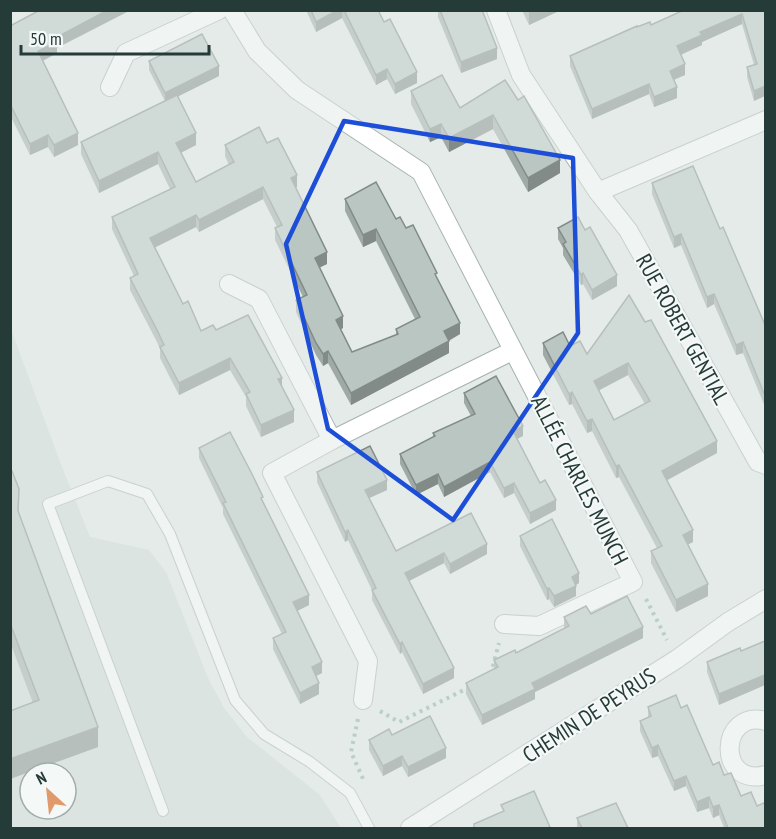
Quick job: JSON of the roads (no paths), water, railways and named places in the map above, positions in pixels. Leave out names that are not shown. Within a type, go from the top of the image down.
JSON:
[{"type":"street","points":[[110,87],[126,53],[219,10]]},
{"type":"street","name":"ALLÉE CHARLES MUNCH","points":[[232,10],[257,51],[297,90],[421,171],[633,582],[539,626],[504,624]]},
{"type":"street","name":"RUE ROBERT GENTIAL","points":[[496,10],[521,75],[598,192],[628,230],[758,462],[765,465]]},
{"type":"street","points":[[598,192],[765,120]]},
{"type":"street","points":[[229,284],[259,299],[332,440]]},
{"type":"street","points":[[363,700],[368,661],[272,472],[513,351]]},
{"type":"street","name":"CHEMIN DE PEYRUS","points":[[410,828],[677,659],[728,622],[765,599]]},
{"type":"street","points":[[765,721],[752,720],[744,723],[730,737],[728,747],[733,765],[741,772],[750,776],[765,775]]},
{"type":"lane","points":[[163,811],[48,504],[108,481],[147,494],[170,534],[235,700],[264,734],[310,762],[350,793],[369,828]]}]
